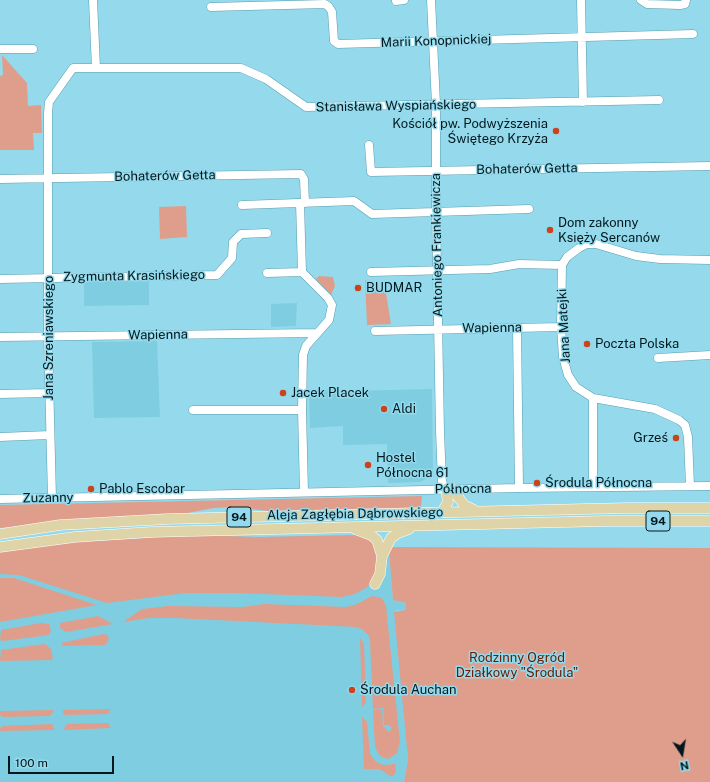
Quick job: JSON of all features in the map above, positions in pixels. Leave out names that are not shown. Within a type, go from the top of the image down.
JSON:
[{"type":"main road","points":[[449,489],[464,505],[478,511]]},
{"type":"main road","points":[[442,512],[448,502],[449,489]]},
{"type":"main road","name":"Aleja Zagłębia Dąbrowskiego","points":[[0,534],[60,525],[108,522],[478,511],[710,508]]},
{"type":"main road","name":"Aleja Zagłębia Dąbrowskiego","points":[[0,547],[40,541],[111,534],[606,521],[710,521]]},
{"type":"main road","points":[[375,584],[380,574],[382,556],[391,538],[398,532],[417,526]]},
{"type":"main road","points":[[349,528],[371,535],[377,540],[382,556]]},
{"type":"street","points":[[93,0],[96,68]]},
{"type":"street","name":"Antoniego Frankiewicza","points":[[428,0],[433,41],[436,104],[436,211],[442,482],[449,489]]},
{"type":"street","points":[[581,0],[583,102]]},
{"type":"street","points":[[641,0],[646,4],[680,5],[685,4],[686,0]]},
{"type":"street","name":"Marii Konopnickiej","points":[[211,7],[324,4],[329,7],[332,12],[334,41],[338,44],[692,34]]},
{"type":"street","points":[[0,49],[33,49]]},
{"type":"street","name":"Stanisława Wyspiańskiego","points":[[47,179],[49,102],[73,68],[241,68],[266,79],[306,108],[659,100]]},
{"type":"street","name":"Bohaterów Getta","points":[[369,145],[371,172],[710,166]]},
{"type":"street","name":"Bohaterów Getta","points":[[0,179],[301,174],[304,179],[302,203]]},
{"type":"street","name":"Jana Szreniawskiego","points":[[47,179],[49,435],[52,498]]},
{"type":"street","points":[[242,205],[354,201],[372,214],[436,211],[529,210]]},
{"type":"street","points":[[302,203],[302,272],[328,298],[332,306],[329,320],[306,346],[303,355],[302,410],[304,492]]},
{"type":"street","name":"Zygmunta Krasińskiego","points":[[0,279],[217,275],[232,258],[233,242],[240,234],[267,233]]},
{"type":"street","points":[[371,272],[490,270],[519,264],[562,265],[567,257],[587,244],[596,244],[636,256],[660,259],[710,260]]},
{"type":"street","name":"Jana Matejki","points":[[562,265],[563,356],[568,375],[576,387],[593,398],[654,409],[679,420],[687,431],[690,486]]},
{"type":"street","points":[[267,273],[302,272]]},
{"type":"street","name":"Wapienna","points":[[375,331],[562,327]]},
{"type":"street","points":[[517,328],[519,488]]},
{"type":"street","name":"Wapienna","points":[[0,337],[317,332]]},
{"type":"street","points":[[658,358],[710,355]]},
{"type":"street","points":[[0,394],[49,393]]},
{"type":"street","points":[[593,398],[593,487]]},
{"type":"street","points":[[193,410],[302,410]]},
{"type":"street","points":[[0,437],[49,435]]},
{"type":"street","name":"Północna","points":[[217,494],[449,489],[710,486]]},
{"type":"street","name":"Zuzanny","points":[[0,499],[217,494]]},
{"type":"shaded area","points":[[149,281],[149,305],[84,306],[84,282]]},
{"type":"shaded area","points":[[297,303],[296,326],[271,327],[271,304]]},
{"type":"shaded area","points":[[157,341],[160,417],[94,418],[92,342]]},
{"type":"shaded area","points":[[309,389],[352,391],[432,389],[433,475],[420,482],[388,483],[387,444],[343,445],[343,426],[310,428]]},
{"type":"shaded area","points":[[195,535],[258,537],[356,535],[389,551],[393,600],[406,603],[406,611],[396,610],[408,759],[404,782],[0,782],[0,551]]},
{"type":"green space","points":[[2,55],[27,83],[28,106],[41,105],[42,133],[33,133],[34,150],[0,150],[0,76],[3,75]]},
{"type":"green space","points":[[186,206],[187,237],[160,239],[159,207]]},
{"type":"green space","points":[[319,276],[333,277],[335,286],[331,295],[316,279]]},
{"type":"green space","points":[[365,280],[386,293],[391,324],[367,325]]},
{"type":"green space","points":[[422,496],[421,508],[268,511],[236,507],[214,508],[182,514],[131,516],[0,528],[0,505]]},
{"type":"green space","points":[[195,535],[258,537],[361,535],[374,543],[378,558],[377,569],[374,577],[367,587],[355,594],[342,597],[236,593],[185,593],[107,603],[19,575],[0,574],[0,551],[59,543]]},
{"type":"green space","name":"Rodzinny Ogród Działkowy \"Środula\"","points":[[392,547],[710,548],[710,782],[404,782],[408,759],[394,612],[406,610],[406,603],[393,600],[389,551]]},
{"type":"green space","points":[[0,578],[14,578],[97,605],[0,622]]},
{"type":"green space","points":[[372,596],[382,598],[386,606],[400,742],[397,753],[388,759],[380,756],[375,747],[373,710],[382,709],[383,726],[389,732],[392,728],[389,725],[384,725],[383,708],[373,709],[370,642],[369,636],[363,630],[357,627],[175,618],[149,618],[123,622],[142,609],[168,606],[242,607],[264,604],[346,607],[355,605]]},
{"type":"green space","points":[[98,616],[113,624],[66,632],[60,628],[60,623]]},
{"type":"green space","points":[[41,623],[49,624],[51,630],[49,635],[3,641],[0,640],[1,630]]},
{"type":"green space","points":[[103,634],[107,635],[109,638],[107,643],[104,645],[63,646],[61,643]]},
{"type":"green space","points":[[360,638],[364,644],[366,702],[362,707]]},
{"type":"green space","points":[[45,644],[51,649],[53,660],[0,661],[1,650]]},
{"type":"green space","points":[[111,709],[108,714],[65,715],[63,713],[63,710]]},
{"type":"green space","points":[[54,710],[50,716],[3,717],[0,715],[0,711]]},
{"type":"green space","points":[[362,717],[367,722],[370,754],[375,761],[383,765],[395,764],[396,772],[392,777],[379,769],[364,769]]},
{"type":"green space","points":[[108,723],[111,728],[63,730],[67,724]]},
{"type":"green space","points":[[52,724],[55,730],[0,731],[0,728],[3,726]]},
{"type":"place","name":"Kościół pw. Podwyższenia Świętego Krzyża","points":[[556,131]]},
{"type":"place","name":"Dom zakonny Księży Sercanów","points":[[550,230]]},
{"type":"place","name":"BUDMAR","points":[[358,288]]},
{"type":"place","name":"Poczta Polska","points":[[587,344]]},
{"type":"place","name":"Jacek Placek","points":[[283,393]]},
{"type":"place","name":"Aldi","points":[[384,409]]},
{"type":"place","name":"Grześ","points":[[676,438]]},
{"type":"place","name":"Hostel Północna 61","points":[[368,465]]},
{"type":"place","name":"Środula Północna","points":[[537,483]]},
{"type":"place","name":"Pablo Escobar","points":[[91,489]]},
{"type":"place","name":"Środula Auchan","points":[[352,690]]}]
